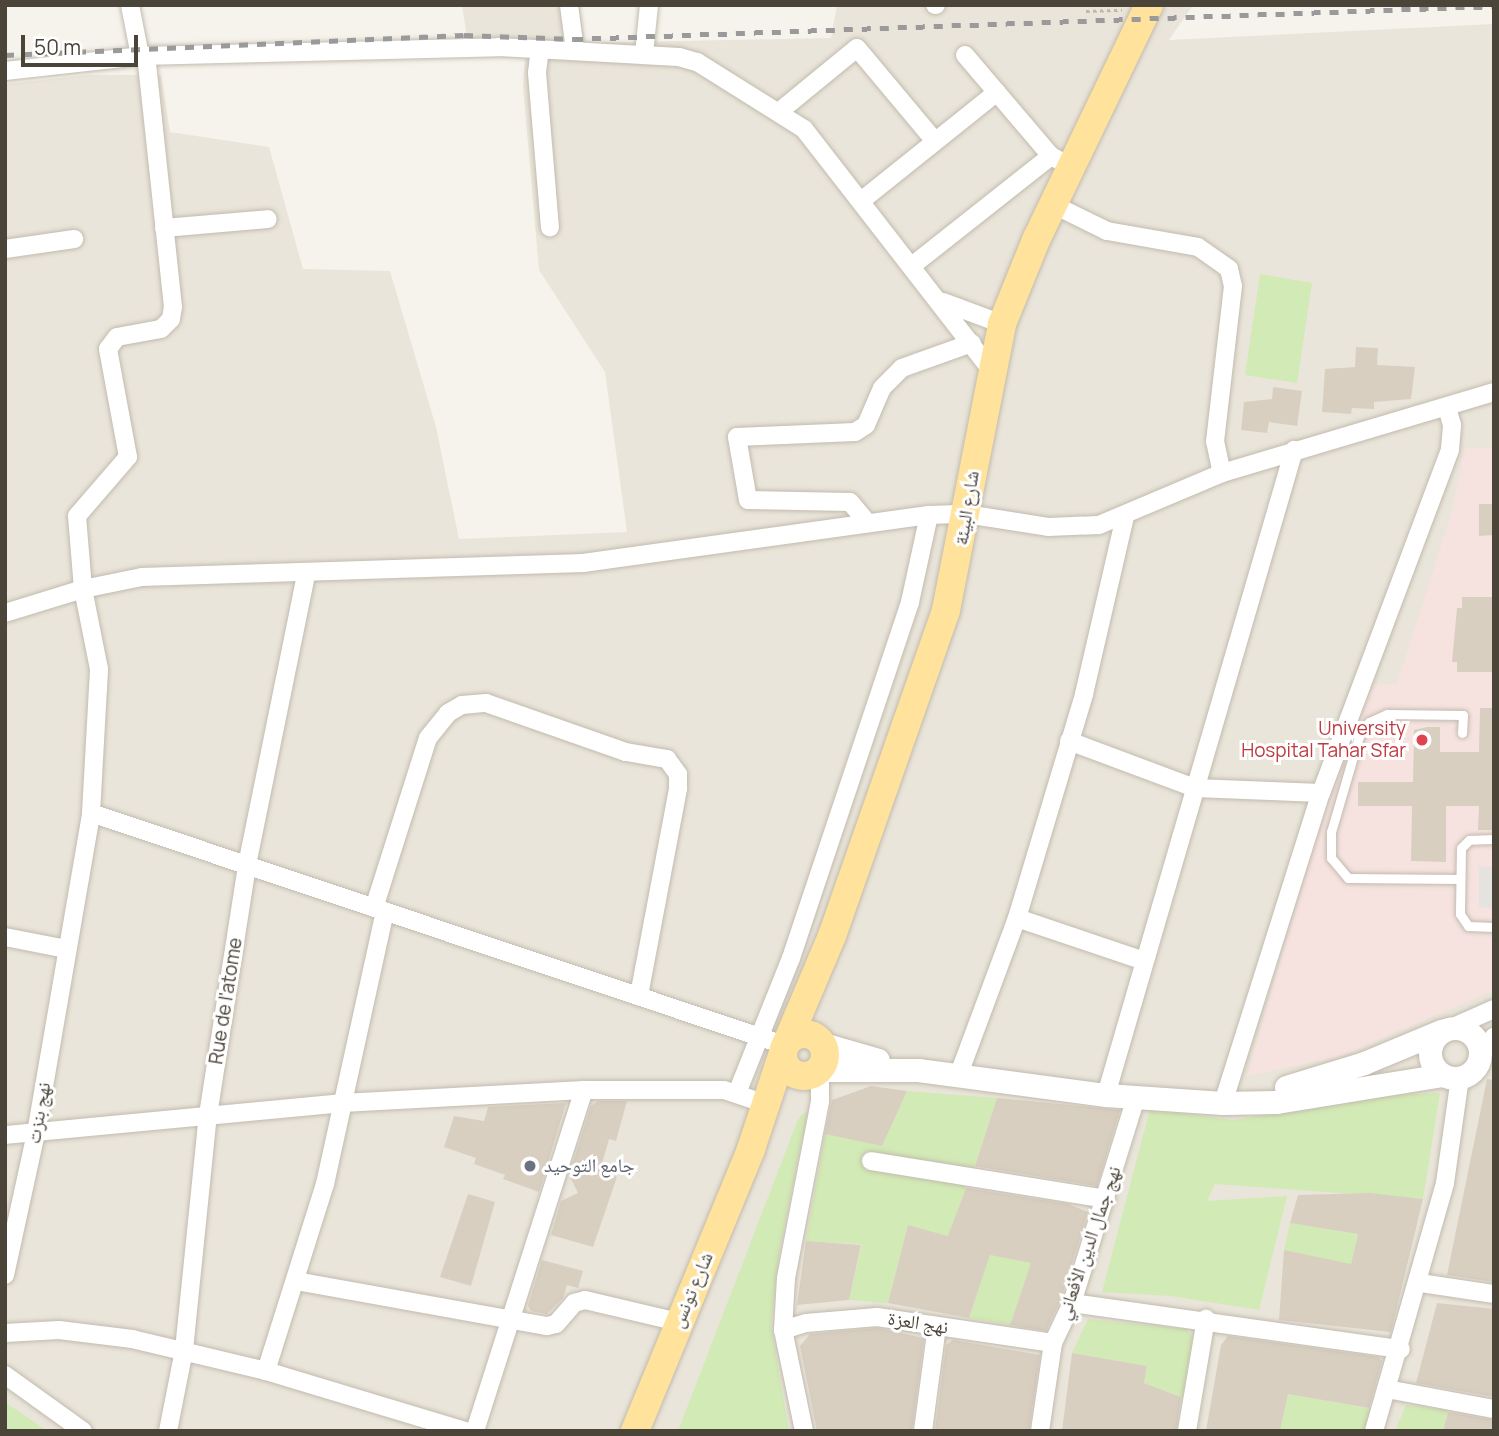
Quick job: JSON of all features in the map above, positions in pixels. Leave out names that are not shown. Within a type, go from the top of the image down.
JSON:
[{"type":"main road","name":"شارع البيئة","points":[[778,1045],[832,936],[946,610],[966,514],[990,369],[1002,324],[1052,204],[1061,161],[1113,88],[1155,7]]},
{"type":"main road","name":"شارع البيئة","points":[[815,1066],[820,1011],[832,936]]},
{"type":"main road","points":[[806,1033],[815,1066],[794,1074],[778,1045],[806,1033]]},
{"type":"main road","name":"شارع تونس","points":[[635,1431],[751,1149],[766,1104],[778,1045]]},
{"type":"main road","name":"شارع تونس","points":[[751,1149],[815,1066]]},
{"type":"street","points":[[130,5],[143,56],[164,228],[268,219]]},
{"type":"street","points":[[569,5],[575,50]]},
{"type":"street","points":[[644,54],[649,5]]},
{"type":"street","points":[[540,48],[537,73],[550,227]]},
{"type":"street","points":[[5,71],[143,56],[540,48],[644,54],[697,62],[780,111],[804,129],[943,302],[990,369]]},
{"type":"street","points":[[780,111],[858,48],[934,140]]},
{"type":"street","points":[[913,265],[1061,161],[965,55]]},
{"type":"street","points":[[861,201],[997,92]]},
{"type":"street","points":[[1052,204],[1107,231],[1198,247],[1229,269],[1233,286],[1215,441],[1222,473]]},
{"type":"street","name":"نهج بنزت","points":[[5,1275],[36,1133],[91,813],[99,668],[83,589],[77,516],[91,495],[124,464],[130,449],[108,349],[117,337],[161,329],[171,319],[164,228]]},
{"type":"street","points":[[5,249],[74,239]]},
{"type":"street","points":[[943,302],[1002,324]]},
{"type":"street","points":[[866,520],[850,502],[748,500],[737,437],[855,432],[866,425],[882,388],[902,368],[972,343]]},
{"type":"street","points":[[5,612],[83,589],[142,577],[306,575],[583,563],[866,520],[929,515],[966,514],[1063,527],[1099,525],[1222,473],[1494,392]]},
{"type":"street","points":[[1223,1103],[1321,793],[1450,449],[1452,425],[1447,407]]},
{"type":"street","points":[[1106,1094],[1294,450]]},
{"type":"street","points":[[737,1093],[778,1045],[791,958],[910,602],[929,515]]},
{"type":"street","points":[[959,1074],[1017,918],[1069,741],[1125,516]]},
{"type":"street","name":"Rue de l'atome","points":[[168,1431],[184,1350],[208,1115],[247,865],[306,575]]},
{"type":"street","points":[[266,1371],[325,1184],[379,910],[428,738],[448,713],[461,705],[486,703],[626,752],[667,759],[678,774],[678,789],[639,996]]},
{"type":"street","points":[[1069,741],[1195,788],[1321,793]]},
{"type":"street","points":[[91,813],[778,1045]]},
{"type":"street","points":[[1017,918],[1144,961]]},
{"type":"street","points":[[5,937],[66,949]]},
{"type":"street","points":[[1374,1431],[1420,1283],[1445,1183],[1472,1051],[1494,1009]]},
{"type":"street","points":[[1223,1103],[1326,1076],[1472,1051]]},
{"type":"street","points":[[804,1431],[783,1330],[786,1278],[820,1101],[820,1085],[815,1066],[959,1074],[1136,1098],[1223,1103],[1276,1102],[1472,1051]]},
{"type":"street","points":[[475,1431],[584,1090]]},
{"type":"street","points":[[5,1135],[342,1103],[584,1090],[737,1093],[766,1104]]},
{"type":"street","name":"نهج جمال الدين الأفعاني","points":[[1040,1431],[1053,1343],[1072,1303],[1136,1098]]},
{"type":"street","points":[[871,1161],[1106,1199]]},
{"type":"street","points":[[296,1281],[510,1321],[556,1324],[574,1303],[594,1300],[678,1322]]},
{"type":"street","points":[[1420,1283],[1494,1294]]},
{"type":"street","points":[[1072,1303],[1206,1319],[1401,1349]]},
{"type":"street","name":"نهج العزة","points":[[783,1330],[850,1318],[937,1326],[1053,1343]]},
{"type":"street","points":[[1187,1431],[1206,1319]]},
{"type":"street","points":[[923,1431],[937,1326]]},
{"type":"street","points":[[5,1333],[59,1330],[184,1350],[266,1371],[465,1431]]},
{"type":"street","points":[[5,1375],[83,1431]]},
{"type":"street","points":[[1387,1388],[1494,1409]]},
{"type":"lane","points":[[1460,879],[1348,878],[1331,859],[1331,832],[1359,736],[1369,722],[1387,714],[1463,715],[1462,733]]},
{"type":"lane","points":[[1494,839],[1463,844],[1460,879],[1462,921],[1472,927],[1494,927]]},
{"type":"path","points":[[1086,10],[1155,7]]},
{"type":"shaded area","points":[[462,5],[579,5],[585,43],[831,38],[837,5],[1193,5],[1169,40],[1494,24],[1494,1431],[5,1431],[5,84],[87,75],[161,75],[170,132],[269,147],[303,269],[390,271],[436,427],[459,539],[627,532],[605,372],[539,270],[523,86],[525,58],[470,57]]},
{"type":"shaded area","name":"University Hospital Tahar Sfar","points":[[1465,448],[1494,448],[1494,990],[1341,1056],[1247,1076],[1328,795],[1371,685],[1397,684],[1451,515]]},
{"type":"shaded area","points":[[1479,866],[1494,867],[1494,908],[1479,907]]},
{"type":"green space","points":[[1260,274],[1312,283],[1297,383],[1245,375]]},
{"type":"green space","points":[[907,1091],[997,1098],[974,1168],[929,1161],[925,1174],[967,1185],[949,1236],[908,1225],[888,1303],[849,1300],[862,1244],[806,1241],[825,1134],[882,1145]]},
{"type":"green space","points":[[1440,1093],[1423,1199],[1215,1184],[1207,1201],[1287,1196],[1259,1310],[1171,1296],[1102,1292],[1150,1109],[1233,1120],[1387,1095]]},
{"type":"green space","points":[[808,1111],[780,1247],[771,1325],[789,1431],[678,1431],[799,1117]]},
{"type":"green space","points":[[1290,1223],[1358,1234],[1351,1265],[1284,1250]]},
{"type":"green space","points":[[990,1255],[1031,1263],[1010,1325],[969,1318]]},
{"type":"green space","points":[[1088,1319],[1186,1329],[1196,1340],[1187,1399],[1144,1383],[1147,1366],[1072,1353]]},
{"type":"green space","points":[[1288,1394],[1373,1409],[1366,1431],[1280,1431]]},
{"type":"green space","points":[[5,1402],[47,1431],[5,1431]]},
{"type":"green space","points":[[1406,1405],[1448,1410],[1443,1431],[1395,1431]]},
{"type":"building","points":[[1356,347],[1378,348],[1377,365],[1415,367],[1411,399],[1374,402],[1374,409],[1352,408],[1351,414],[1322,412],[1325,369],[1355,367]]},
{"type":"building","points":[[1273,387],[1302,391],[1297,426],[1269,422],[1267,433],[1241,430],[1244,402],[1272,399]]},
{"type":"building","points":[[1479,504],[1494,504],[1494,535],[1479,536]]},
{"type":"building","points":[[1462,597],[1492,597],[1493,672],[1457,672],[1457,662],[1452,662],[1457,608],[1462,608]]},
{"type":"building","points":[[1480,708],[1494,708],[1494,830],[1478,830],[1479,806],[1446,806],[1446,862],[1411,861],[1412,806],[1358,806],[1358,782],[1413,782],[1414,730],[1440,727],[1440,752],[1479,752]]},
{"type":"building","points":[[1487,1079],[1494,1080],[1494,1282],[1447,1275]]},
{"type":"building","points":[[871,1086],[907,1091],[882,1146],[825,1134],[832,1100]]},
{"type":"building","points":[[997,1098],[1120,1110],[1097,1186],[975,1166]]},
{"type":"building","points":[[598,1101],[627,1101],[616,1141],[609,1139],[600,1171],[617,1177],[593,1247],[551,1235],[561,1201],[578,1193],[569,1175],[591,1106]]},
{"type":"building","points":[[566,1103],[539,1192],[503,1179],[505,1175],[474,1164],[476,1158],[444,1147],[454,1116],[484,1121],[488,1107]]},
{"type":"building","points":[[966,1188],[1068,1204],[1088,1212],[1061,1299],[1046,1331],[1010,1325],[1031,1263],[990,1255],[969,1318],[888,1303],[908,1225],[948,1236]]},
{"type":"building","points":[[1370,1193],[1423,1199],[1391,1332],[1279,1320],[1284,1250],[1351,1264],[1358,1234],[1290,1223],[1298,1195]]},
{"type":"building","points":[[468,1194],[495,1202],[471,1286],[440,1277]]},
{"type":"building","points":[[806,1241],[861,1245],[849,1300],[797,1305]]},
{"type":"building","points":[[542,1260],[583,1271],[578,1288],[567,1285],[563,1298],[547,1314],[531,1311],[528,1306]]},
{"type":"building","points":[[1437,1303],[1494,1309],[1494,1397],[1416,1383]]},
{"type":"building","points":[[877,1328],[924,1338],[912,1431],[817,1431],[800,1346],[810,1334]]},
{"type":"building","points":[[1228,1336],[1379,1357],[1382,1361],[1369,1408],[1288,1394],[1280,1431],[1206,1431],[1221,1345]]},
{"type":"building","points":[[953,1340],[1040,1355],[1029,1431],[935,1431],[946,1345]]},
{"type":"building","points":[[1072,1353],[1147,1366],[1144,1383],[1181,1397],[1176,1431],[1062,1431]]},
{"type":"building","points":[[1448,1412],[1494,1420],[1494,1431],[1443,1431]]},
{"type":"railway","points":[[5,55],[464,35],[574,39],[1494,6]]},
{"type":"place","name":"University Hospital Tahar Sfar","points":[[1422,740]]},
{"type":"place","name":"جامع التوحيد","points":[[530,1166]]}]
